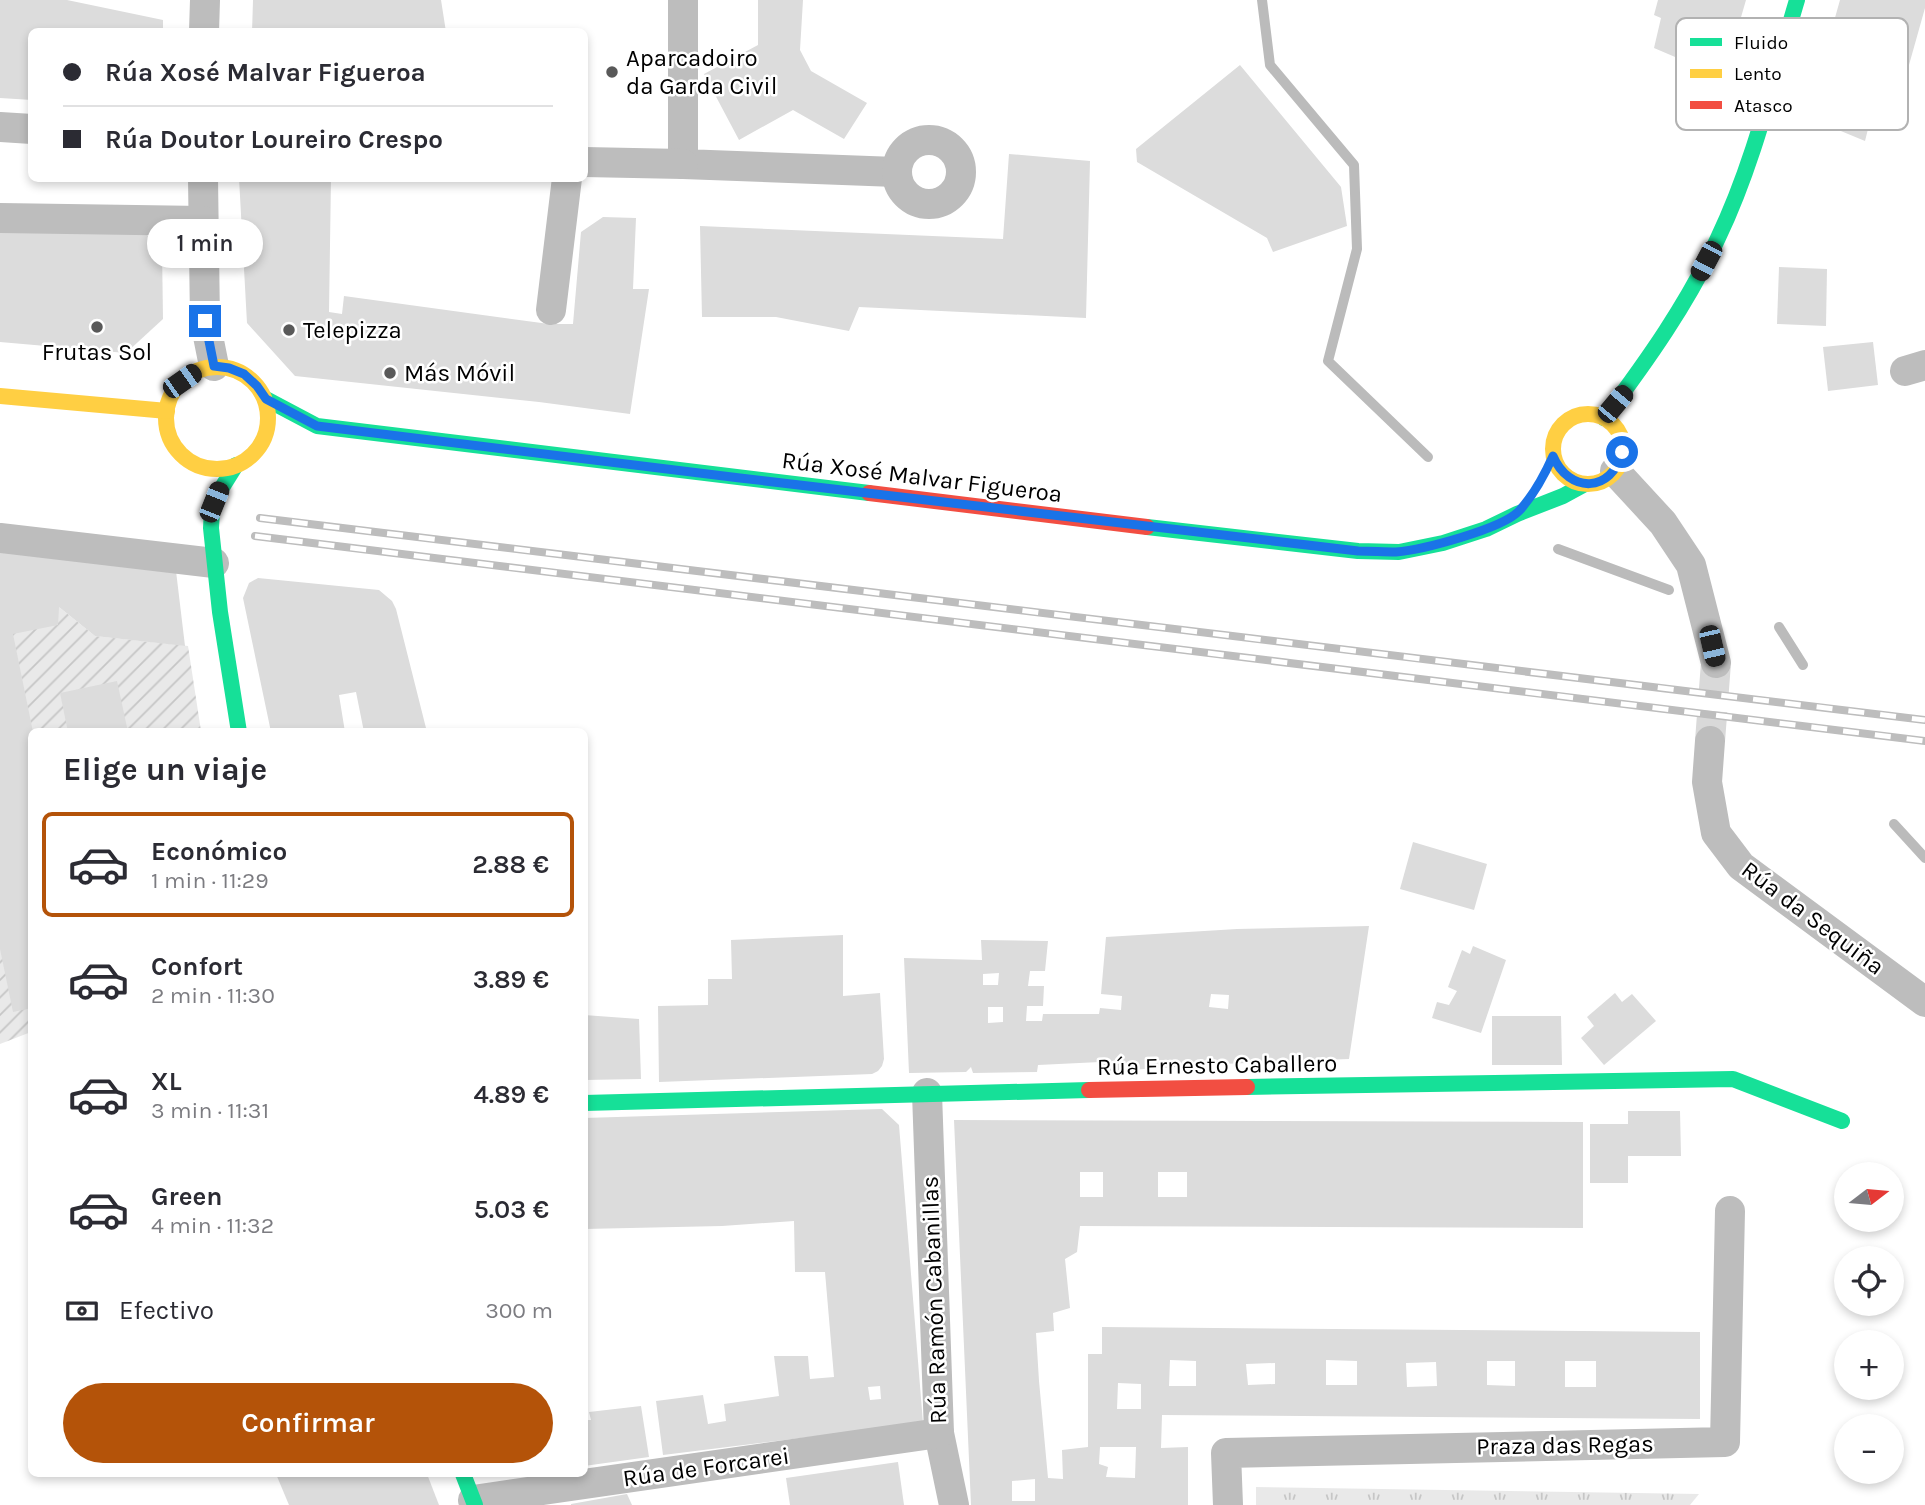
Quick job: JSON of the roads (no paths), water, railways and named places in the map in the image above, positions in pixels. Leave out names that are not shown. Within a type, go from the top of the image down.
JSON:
[{"type":"main road","points":[[1792,18],[1797,0]]},
{"type":"main road","points":[[1615,471],[1620,462],[1622,442],[1612,424],[1604,418],[1626,390],[1698,276],[1730,211],[1759,130]]},
{"type":"main road","points":[[214,366],[244,374],[266,399],[266,433],[249,458],[236,465],[206,467],[192,462],[180,453],[167,426],[167,411],[172,395],[182,381],[196,371],[214,366]]},
{"type":"main road","points":[[0,396],[167,411]]},
{"type":"main road","name":"Rúa Xosé Malvar Figueroa","points":[[266,399],[317,426],[1358,551],[1399,552],[1443,543],[1486,529],[1585,484],[1606,479],[1615,471]]},
{"type":"main road","name":"Rúa Xosé Malvar Figueroa","points":[[1517,514],[1541,481],[1553,456],[1556,434],[1562,425],[1582,414],[1604,418]]},
{"type":"main road","name":"Rúa Xosé Malvar Figueroa","points":[[259,447],[317,426]]},
{"type":"main road","points":[[1553,456],[1565,475],[1585,484]]},
{"type":"main road","points":[[236,465],[220,488],[211,519],[214,563],[238,728]]},
{"type":"main road","name":"Rúa Ernesto Caballero","points":[[588,1103],[927,1093],[1733,1079],[1842,1121]]},
{"type":"street","points":[[683,0],[683,164]]},
{"type":"street","points":[[0,127],[28,129]]},
{"type":"street","points":[[588,162],[896,172]]},
{"type":"street","points":[[203,182],[205,321],[214,366]]},
{"type":"street","points":[[551,310],[566,182]]},
{"type":"street","points":[[0,218],[203,221]]},
{"type":"street","points":[[1615,471],[1663,523],[1691,565],[1716,663]]},
{"type":"street","points":[[0,538],[214,563]]},
{"type":"street","name":"Rúa da Sequiña","points":[[1710,741],[1707,782],[1716,834],[1741,866],[1925,1002]]},
{"type":"street","name":"Rúa Ramón Cabanillas","points":[[927,1093],[939,1433],[954,1505]]},
{"type":"street","name":"Praza das Regas","points":[[1228,1505],[1226,1453],[1725,1441],[1730,1211]]},
{"type":"street","name":"Rúa de Forcarei","points":[[470,1493],[939,1433]]},
{"type":"waterway","points":[[1262,0],[1270,65],[1354,165],[1357,249],[1328,361],[1428,457]]},
{"type":"waterway","points":[[1558,549],[1669,590]]},
{"type":"waterway","points":[[1779,627],[1803,665]]},
{"type":"waterway","points":[[1894,824],[1925,858]]},
{"type":"tunnel","points":[[1710,741],[1716,663]]},
{"type":"railway","points":[[260,518],[1925,720]]},
{"type":"railway","points":[[255,536],[1925,741]]},
{"type":"place","name":"Aparcadoiro da Garda Civil","points":[[612,72]]},
{"type":"place","name":"Frutas Sol","points":[[97,327]]},
{"type":"place","name":"Telepizza","points":[[289,330]]},
{"type":"place","name":"Más Móvil","points":[[390,373]]}]
